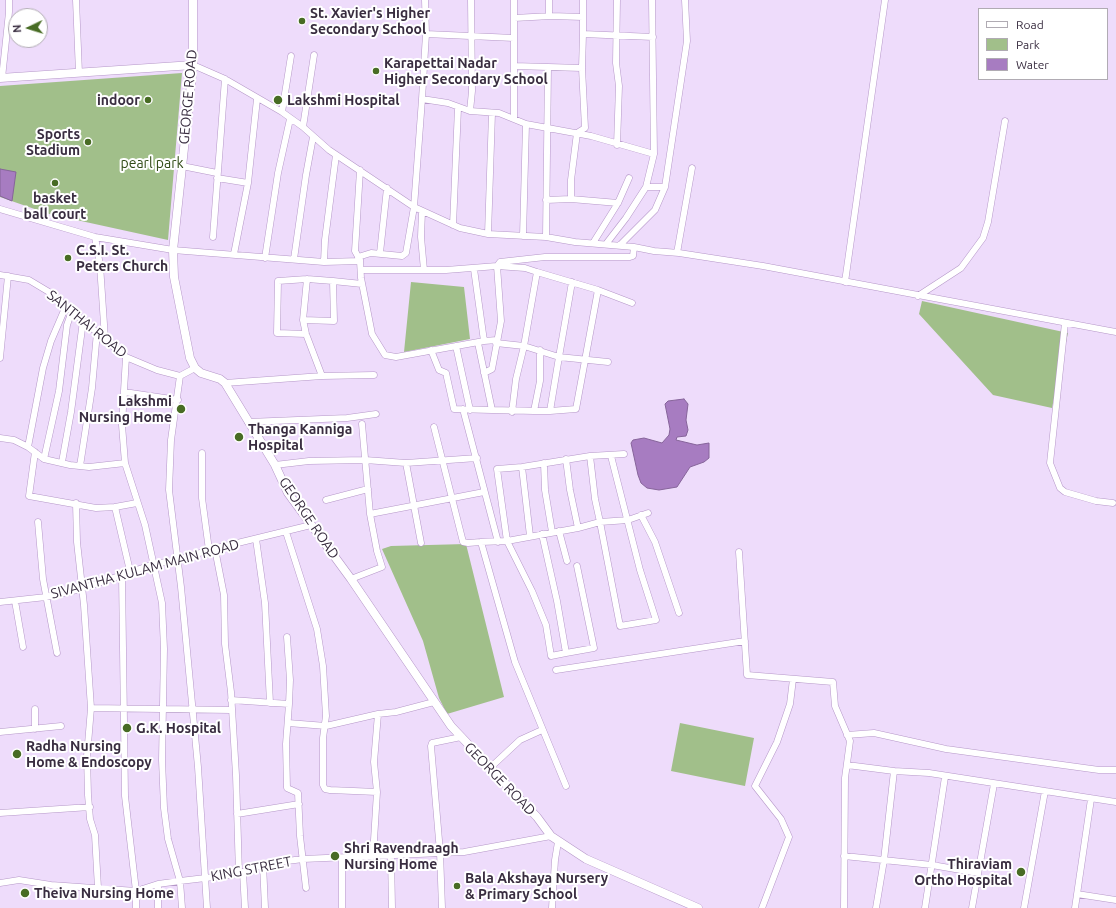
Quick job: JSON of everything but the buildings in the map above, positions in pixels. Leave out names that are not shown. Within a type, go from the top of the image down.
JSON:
[{"type":"main road","name":"GEORGE ROAD","points":[[193,0],[193,65],[173,250],[174,277],[190,358],[195,368]]},
{"type":"main road","points":[[1,78],[193,65]]},
{"type":"main road","points":[[195,368],[201,373],[220,379],[225,383]]},
{"type":"main road","name":"GEORGE ROAD","points":[[225,383],[274,466],[288,493],[351,580],[434,702],[461,738],[537,817],[550,836],[558,842],[586,859],[698,908]]},
{"type":"street","points":[[1,78],[9,0]]},
{"type":"street","points":[[76,0],[79,73]]},
{"type":"street","points":[[0,209],[95,237],[173,250],[324,262],[359,259],[380,252],[404,256],[414,207],[426,34],[425,0]]},
{"type":"street","points":[[470,110],[472,91],[472,0]]},
{"type":"street","points":[[514,0],[514,118]]},
{"type":"street","points":[[549,0],[549,16]]},
{"type":"street","points":[[571,200],[577,133],[584,128],[582,68],[583,0]]},
{"type":"street","points":[[617,0],[616,63],[619,86],[617,145]]},
{"type":"street","points":[[606,244],[626,218],[646,187],[654,154],[652,101],[652,0]]},
{"type":"street","points":[[620,245],[655,210],[665,187],[686,41],[685,0]]},
{"type":"street","points":[[845,282],[885,0]]},
{"type":"street","points":[[514,18],[549,16],[583,17]]},
{"type":"street","points":[[426,34],[514,38]]},
{"type":"street","points":[[583,34],[653,36]]},
{"type":"street","points":[[304,127],[314,55]]},
{"type":"street","points":[[282,112],[291,56]]},
{"type":"street","points":[[193,65],[225,79],[257,99],[282,112],[290,119],[304,127],[336,155],[414,207],[460,228],[488,234],[546,237],[634,246],[654,251],[677,253],[845,282],[1116,332]]},
{"type":"street","points":[[514,66],[582,68]]},
{"type":"street","points":[[546,237],[546,127],[548,67]]},
{"type":"street","points":[[213,237],[225,79]]},
{"type":"street","points":[[234,254],[248,183],[257,99]]},
{"type":"street","points":[[422,99],[448,103],[458,108],[499,113],[526,124],[577,133],[654,154]]},
{"type":"street","points":[[453,225],[458,108]]},
{"type":"street","points":[[488,234],[492,113]]},
{"type":"street","points":[[265,258],[278,173],[290,119]]},
{"type":"street","points":[[918,296],[961,268],[983,238],[988,222],[1005,121]]},
{"type":"street","points":[[523,236],[526,124]]},
{"type":"street","points":[[294,259],[306,175],[314,137]]},
{"type":"street","points":[[324,262],[325,240],[336,155]]},
{"type":"street","points":[[182,166],[248,183]]},
{"type":"street","points":[[677,253],[692,168]]},
{"type":"street","points":[[360,170],[355,251],[362,270],[362,284],[372,334],[385,355],[396,357],[481,342],[496,342],[524,346],[559,357],[608,362]]},
{"type":"street","points":[[593,243],[618,203],[629,178]]},
{"type":"street","points":[[646,187],[665,187]]},
{"type":"street","points":[[380,252],[387,188]]},
{"type":"street","points":[[546,200],[618,203]]},
{"type":"street","points":[[422,211],[421,236],[424,270]]},
{"type":"street","points":[[409,237],[421,236]]},
{"type":"street","points":[[95,237],[100,265],[104,339]]},
{"type":"street","points":[[484,373],[492,369],[501,321],[497,266],[500,262],[545,257],[630,257],[633,256],[634,246]]},
{"type":"street","points":[[362,270],[474,269],[497,266],[525,268],[598,290],[632,303]]},
{"type":"street","points":[[474,269],[484,373],[492,410]]},
{"type":"street","points":[[512,412],[516,379],[524,346],[526,325],[537,272]]},
{"type":"street","name":"SANTHAI ROAD","points":[[0,275],[29,280],[72,310],[126,357],[157,370],[180,376]]},
{"type":"street","points":[[0,358],[8,276]]},
{"type":"street","points":[[306,334],[277,333],[278,281],[307,279],[362,284]]},
{"type":"street","points":[[307,279],[304,320],[306,334],[322,376]]},
{"type":"street","points":[[304,320],[334,321],[333,281]]},
{"type":"street","points":[[550,411],[572,282]]},
{"type":"street","points":[[431,350],[439,370],[446,373],[454,409],[512,412],[576,409],[598,290]]},
{"type":"street","points":[[28,447],[43,368],[51,341],[66,306]]},
{"type":"street","points":[[44,459],[59,391],[67,325],[72,310]]},
{"type":"street","points":[[62,462],[71,412],[83,321]]},
{"type":"street","points":[[1065,323],[1050,463],[1060,488],[1065,492],[1096,501],[1113,503]]},
{"type":"street","points":[[80,466],[92,388],[97,332]]},
{"type":"street","points":[[456,346],[470,410]]},
{"type":"street","points":[[534,411],[540,381],[540,350]]},
{"type":"street","points":[[126,357],[122,424],[125,463],[145,525],[154,564],[164,625],[164,709],[162,760],[164,808],[168,838],[180,880],[182,908]]},
{"type":"street","points":[[195,368],[180,376],[178,400],[171,440],[169,490],[178,560],[192,710],[207,908]]},
{"type":"street","points":[[225,383],[322,376],[374,375]]},
{"type":"street","points":[[124,392],[178,400]]},
{"type":"street","points":[[463,409],[498,542]]},
{"type":"street","points":[[248,422],[347,418],[376,414]]},
{"type":"street","points":[[351,580],[382,567],[377,551],[370,514],[362,424]]},
{"type":"street","points":[[434,427],[463,542],[507,541],[578,528],[600,522],[628,520],[648,513]]},
{"type":"street","points":[[0,438],[14,440],[28,447],[44,459],[80,466],[125,463]]},
{"type":"street","points":[[35,452],[30,496],[76,503],[96,508],[137,503]]},
{"type":"street","points":[[202,453],[202,498],[212,549],[224,595],[225,644],[231,700],[237,814],[245,908]]},
{"type":"street","points":[[577,566],[594,648],[551,656],[546,625],[532,591],[507,541],[497,469],[522,467],[590,456],[611,456],[624,454]]},
{"type":"street","points":[[590,456],[595,499],[620,626],[622,627],[656,620],[640,570],[611,456]]},
{"type":"street","points":[[274,466],[309,461],[365,460],[406,463],[477,458]]},
{"type":"street","points":[[566,459],[570,490],[578,528]]},
{"type":"street","points":[[406,463],[421,543]]},
{"type":"street","points":[[544,463],[545,490],[552,532]]},
{"type":"street","points":[[522,467],[530,536]]},
{"type":"street","points":[[326,500],[368,489]]},
{"type":"street","points":[[370,514],[484,492]]},
{"type":"street","points":[[76,503],[77,542],[81,589],[86,623],[90,708],[87,756],[88,795],[90,819],[95,835],[98,860],[98,888]]},
{"type":"street","points":[[115,506],[130,571]]},
{"type":"street","points":[[641,515],[655,542],[679,613]]},
{"type":"street","points":[[38,522],[39,553],[57,653]]},
{"type":"street","name":"SIVANTHA KULAM MAIN ROAD","points":[[0,602],[46,597],[81,589],[154,564],[178,560],[212,549],[311,525]]},
{"type":"street","points":[[559,531],[567,562]]},
{"type":"street","points":[[286,532],[317,630],[323,671],[326,726],[323,758],[325,789],[377,792]]},
{"type":"street","points":[[542,534],[559,608],[566,653]]},
{"type":"street","points":[[256,539],[265,603],[270,703]]},
{"type":"street","points":[[481,542],[515,662],[566,786]]},
{"type":"street","points":[[739,552],[747,675],[833,682],[835,706],[850,741],[845,778],[844,908]]},
{"type":"street","points":[[122,575],[125,796],[136,891],[136,908]]},
{"type":"street","points":[[15,601],[23,647]]},
{"type":"street","points":[[287,637],[290,680],[286,744],[287,788],[298,793],[300,836],[306,888]]},
{"type":"street","points":[[556,670],[745,641]]},
{"type":"street","points":[[762,908],[789,837],[781,819],[755,786],[777,742],[788,712],[793,679]]},
{"type":"street","points":[[231,700],[289,704]]},
{"type":"street","points":[[288,723],[326,726],[378,714],[396,712],[434,702]]},
{"type":"street","points":[[90,708],[231,710]]},
{"type":"street","points":[[34,709],[35,729]]},
{"type":"street","points":[[373,856],[377,792],[374,762],[378,714]]},
{"type":"street","points":[[0,732],[61,726]]},
{"type":"street","points":[[491,768],[520,740],[542,730]]},
{"type":"street","points":[[847,735],[874,733],[946,749],[1098,770],[1116,770]]},
{"type":"street","points":[[442,908],[440,852],[431,746],[432,743],[461,738]]},
{"type":"street","points":[[847,765],[894,771],[929,773],[945,777],[1116,802]]},
{"type":"street","points":[[876,908],[884,860],[894,771]]},
{"type":"street","points":[[925,908],[945,777]]},
{"type":"street","points":[[972,908],[994,784]]},
{"type":"street","points":[[1024,908],[1045,791]]},
{"type":"street","points":[[1075,908],[1091,798]]},
{"type":"street","points":[[237,814],[299,804]]},
{"type":"street","points":[[0,813],[90,807]]},
{"type":"street","name":"KING STREET","points":[[0,883],[19,880],[136,891],[158,884],[180,880],[241,873],[263,864],[303,860],[464,852],[550,836]]},
{"type":"street","points":[[552,908],[555,860],[558,842]]},
{"type":"street","points":[[390,856],[392,908]]},
{"type":"street","points":[[844,856],[932,865],[978,873]]},
{"type":"street","points":[[342,859],[342,908]]},
{"type":"street","points":[[263,864],[265,908]]},
{"type":"street","points":[[158,884],[158,908]]},
{"type":"street","points":[[1077,894],[1116,900]]},
{"type":"green space","name":"Sports Stadium","points":[[182,73],[168,240],[49,214],[0,197],[0,86]]},
{"type":"green space","points":[[411,282],[464,287],[470,339],[404,352]]},
{"type":"green space","points":[[922,301],[1068,333],[1052,408],[993,395],[919,314]]},
{"type":"green space","points":[[466,544],[504,697],[447,714],[439,698],[423,641],[382,549],[391,546]]},
{"type":"green space","points":[[680,723],[754,738],[745,786],[671,771]]},
{"type":"water","points":[[0,169],[16,172],[12,201],[0,196]]},
{"type":"water","points":[[684,399],[688,404],[686,420],[688,430],[686,436],[677,437],[676,440],[697,445],[709,443],[709,458],[704,462],[690,467],[677,487],[659,490],[647,488],[641,483],[638,475],[631,443],[633,440],[644,438],[662,443],[669,435],[670,429],[665,404],[668,401]]},
{"type":"place","name":"St. Xavier's Higher Secondary School","points":[[302,21]]},
{"type":"place","name":"Karapettai Nadar Higher Secondary School","points":[[376,71]]},
{"type":"place","name":"indoor","points":[[148,100]]},
{"type":"place","name":"Lakshmi Hospital","points":[[278,100]]},
{"type":"place","name":"Sports Stadium","points":[[88,142]]},
{"type":"place","name":"basket ball court","points":[[55,183]]},
{"type":"place","name":"C.S.I. St. Peters Church","points":[[68,258]]},
{"type":"place","name":"Lakshmi Nursing Home","points":[[181,409]]},
{"type":"place","name":"Thanga Kanniga Hospital","points":[[239,437]]},
{"type":"place","name":"G.K. Hospital","points":[[127,728]]},
{"type":"place","name":"Radha Nursing Home & Endoscopy","points":[[17,754]]},
{"type":"place","name":"Shri Ravendraagh Nursing Home","points":[[335,856]]},
{"type":"place","name":"Thiraviam Ortho Hospital","points":[[1021,872]]},
{"type":"place","name":"Bala Akshaya Nursery & Primary School","points":[[457,886]]},
{"type":"place","name":"Theiva Nursing Home","points":[[25,893]]},
{"type":"park label","name":"pearl park","points":[[152,163]]}]
